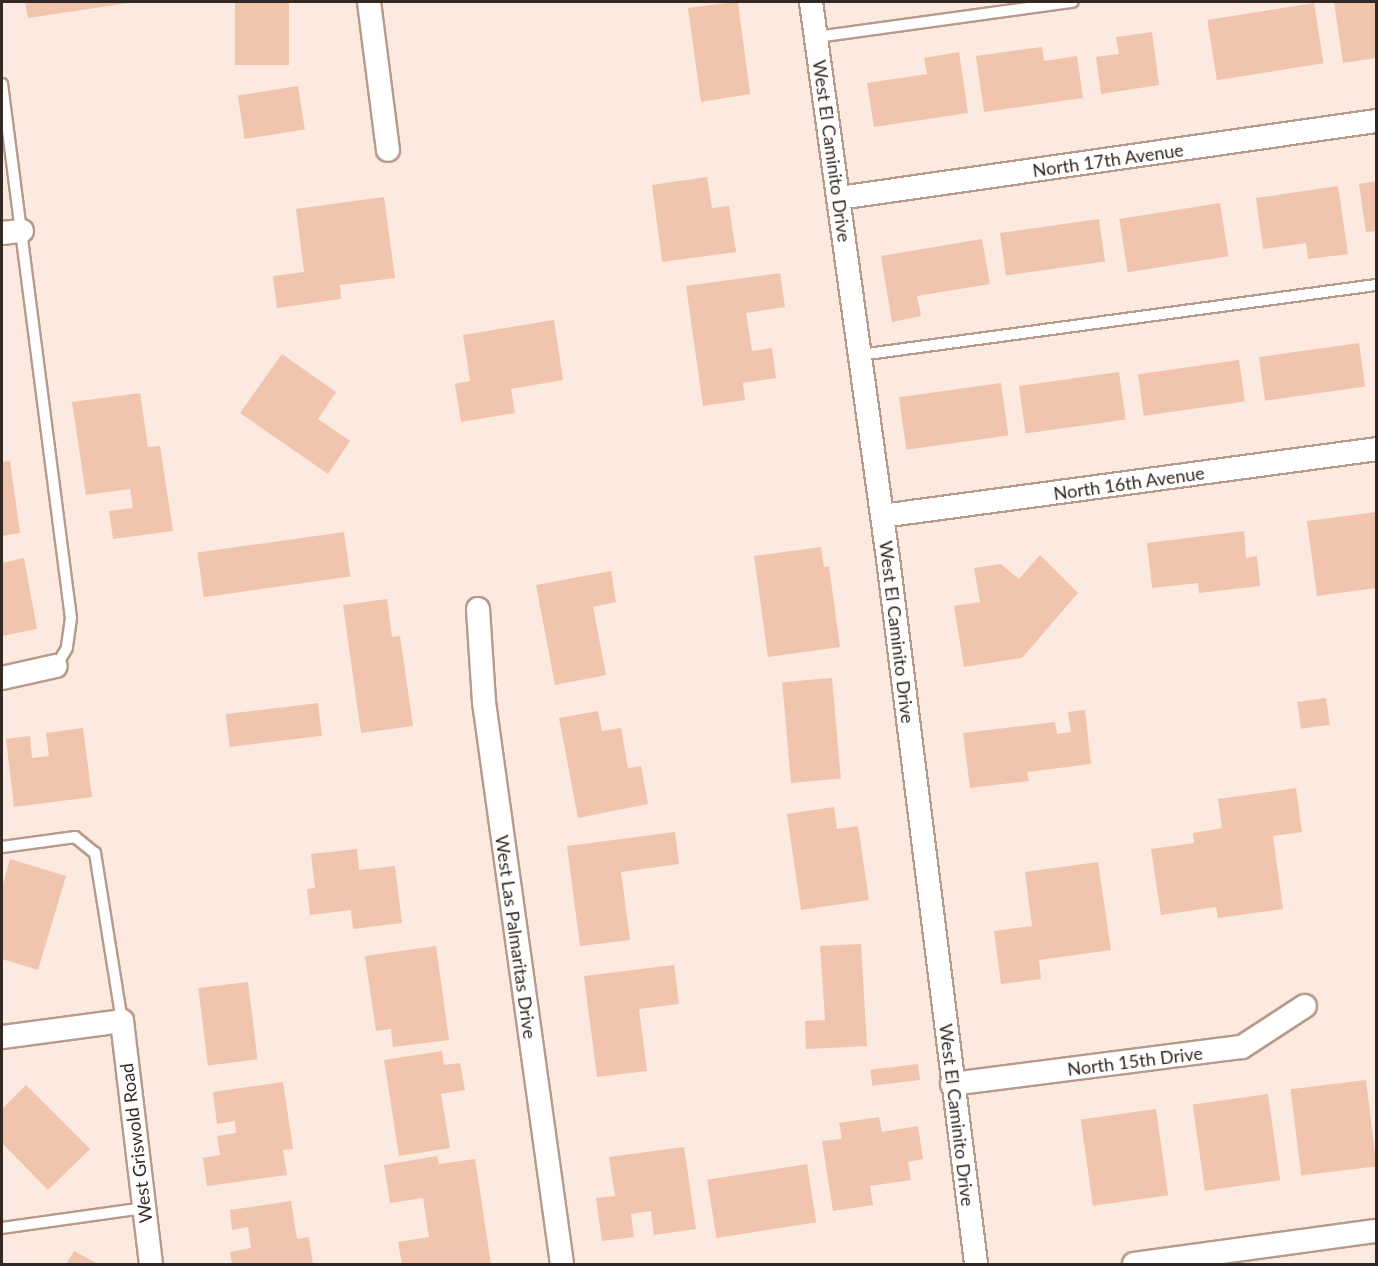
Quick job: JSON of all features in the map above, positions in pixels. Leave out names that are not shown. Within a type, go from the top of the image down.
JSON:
[{"type":"street","points":[[369,2],[388,150]]},
{"type":"street","name":"West El Caminito Drive","points":[[811,2],[882,516],[952,1084],[970,1264]]},
{"type":"street","name":"North 17th Avenue","points":[[839,198],[1377,121]]},
{"type":"street","name":"North 16th Avenue","points":[[882,516],[1377,449]]},
{"type":"street","name":"West Las Palmaritas Drive","points":[[478,609],[484,702],[562,1264]]},
{"type":"street","points":[[2,678],[56,666]]},
{"type":"street","name":"North 15th Drive","points":[[952,1084],[1242,1047],[1305,1006]]},
{"type":"street","points":[[2,1037],[122,1021]]},
{"type":"street","name":"West Griswold Road","points":[[122,1021],[151,1264]]},
{"type":"street","points":[[1134,1264],[1377,1231]]},
{"type":"lane","points":[[816,37],[1073,2]]},
{"type":"lane","points":[[2,84],[12,232],[71,618],[67,648],[56,666]]},
{"type":"lane","points":[[860,355],[1377,285]]},
{"type":"lane","points":[[2,847],[75,837],[95,853],[122,1021]]},
{"type":"lane","points":[[2,1228],[144,1208]]},
{"type":"building","points":[[25,2],[129,2],[129,3],[28,18]]},
{"type":"building","points":[[235,2],[289,2],[289,65],[235,65]]},
{"type":"building","points":[[738,2],[750,94],[701,102],[688,8]]},
{"type":"building","points":[[1334,2],[1376,2],[1376,58],[1343,63]]},
{"type":"building","points":[[1314,3],[1324,63],[1217,80],[1207,20]]},
{"type":"building","points":[[1152,32],[1159,85],[1101,94],[1096,57],[1119,54],[1116,37]]},
{"type":"building","points":[[1042,47],[1044,61],[1077,56],[1083,98],[984,112],[976,56]]},
{"type":"building","points":[[959,52],[968,113],[874,127],[867,83],[927,74],[924,58]]},
{"type":"building","points":[[298,86],[305,129],[245,139],[238,96]]},
{"type":"building","points":[[707,177],[712,208],[729,206],[736,252],[662,262],[652,185]]},
{"type":"building","points":[[1376,181],[1376,231],[1366,232],[1359,184]]},
{"type":"building","points":[[1338,186],[1348,254],[1308,259],[1306,243],[1263,249],[1256,198]]},
{"type":"building","points":[[384,197],[395,278],[340,285],[341,299],[277,308],[273,276],[304,272],[296,209]]},
{"type":"building","points":[[1220,203],[1228,256],[1128,272],[1119,219]]},
{"type":"building","points":[[1099,219],[1105,262],[1006,275],[1000,233]]},
{"type":"building","points":[[982,239],[990,284],[917,296],[921,316],[892,322],[881,256]]},
{"type":"building","points":[[780,273],[785,307],[746,313],[752,351],[772,348],[776,378],[743,383],[745,400],[703,406],[686,286]]},
{"type":"building","points":[[554,320],[563,380],[511,389],[515,413],[461,422],[455,384],[470,381],[463,335]]},
{"type":"building","points":[[1359,343],[1365,387],[1265,401],[1259,357]]},
{"type":"building","points":[[282,354],[336,392],[318,419],[350,441],[328,474],[240,413]]},
{"type":"building","points":[[1239,360],[1245,402],[1144,416],[1138,374]]},
{"type":"building","points":[[1119,372],[1126,420],[1026,434],[1019,386]]},
{"type":"building","points":[[1001,383],[1008,435],[906,450],[899,397]]},
{"type":"building","points":[[140,393],[148,447],[160,446],[173,531],[113,539],[109,511],[133,508],[130,489],[86,495],[72,402]]},
{"type":"building","points":[[10,461],[20,533],[2,536],[2,462]]},
{"type":"building","points":[[1376,512],[1376,588],[1317,596],[1307,521]]},
{"type":"building","points":[[1244,531],[1246,558],[1257,556],[1260,586],[1199,593],[1198,583],[1152,588],[1147,543]]},
{"type":"building","points":[[344,532],[350,577],[204,597],[197,553]]},
{"type":"building","points":[[821,547],[824,567],[829,566],[840,647],[768,657],[754,556]]},
{"type":"building","points":[[1040,555],[1078,593],[1022,658],[964,667],[954,606],[980,602],[974,568],[1001,564],[1019,579]]},
{"type":"building","points":[[24,558],[37,629],[2,636],[2,563]]},
{"type":"building","points":[[611,571],[616,602],[593,607],[606,675],[555,685],[536,585]]},
{"type":"building","points":[[387,599],[392,637],[400,636],[413,726],[361,733],[343,605]]},
{"type":"building","points":[[832,678],[841,779],[791,783],[782,682]]},
{"type":"building","points":[[1326,698],[1330,725],[1301,729],[1297,702]]},
{"type":"building","points":[[318,703],[322,736],[230,747],[226,714]]},
{"type":"building","points":[[1085,710],[1091,764],[1027,772],[1029,781],[970,788],[963,733],[1055,722],[1057,734],[1071,732],[1068,712]]},
{"type":"building","points":[[598,711],[602,731],[621,728],[628,768],[641,766],[648,804],[578,818],[559,718]]},
{"type":"building","points":[[83,728],[92,797],[14,807],[6,739],[30,736],[32,758],[49,756],[46,733]]},
{"type":"building","points":[[1296,788],[1302,832],[1273,836],[1283,909],[1218,918],[1216,907],[1161,915],[1151,849],[1194,843],[1193,833],[1222,828],[1218,799]]},
{"type":"building","points":[[834,807],[837,829],[858,826],[869,900],[801,910],[787,814]]},
{"type":"building","points":[[675,832],[679,864],[621,872],[630,940],[580,946],[567,846]]},
{"type":"building","points":[[357,849],[359,870],[395,866],[402,923],[353,929],[351,910],[310,915],[307,889],[315,888],[311,854]]},
{"type":"building","points":[[10,859],[66,876],[38,970],[2,959],[2,888]]},
{"type":"building","points":[[1098,862],[1111,950],[1039,960],[1041,979],[1001,984],[994,931],[1032,926],[1025,872]]},
{"type":"building","points":[[861,944],[867,1046],[806,1049],[805,1021],[825,1020],[820,946]]},
{"type":"building","points":[[436,946],[449,1040],[393,1047],[391,1029],[376,1031],[365,956]]},
{"type":"building","points":[[674,965],[679,1004],[639,1009],[647,1071],[597,1077],[584,976]]},
{"type":"building","points":[[248,982],[258,1059],[208,1066],[198,988]]},
{"type":"building","points":[[442,1051],[444,1065],[460,1063],[465,1090],[441,1094],[450,1148],[399,1156],[384,1060]]},
{"type":"building","points":[[918,1064],[920,1080],[872,1086],[870,1070]]},
{"type":"building","points":[[1366,1080],[1376,1166],[1301,1176],[1291,1089]]},
{"type":"building","points":[[283,1082],[293,1149],[283,1150],[287,1175],[207,1186],[203,1158],[220,1155],[217,1136],[236,1133],[235,1121],[217,1124],[213,1092]]},
{"type":"building","points":[[26,1085],[90,1149],[48,1190],[2,1143],[2,1109]]},
{"type":"building","points":[[1268,1094],[1280,1180],[1205,1191],[1193,1105]]},
{"type":"building","points":[[1156,1109],[1168,1195],[1093,1206],[1081,1120]]},
{"type":"building","points":[[879,1117],[882,1132],[918,1126],[923,1159],[908,1162],[911,1180],[870,1186],[873,1205],[833,1211],[822,1141],[842,1139],[839,1123]]},
{"type":"building","points":[[684,1147],[696,1229],[654,1235],[651,1211],[631,1214],[634,1237],[602,1241],[596,1198],[615,1196],[609,1157]]},
{"type":"building","points":[[437,1156],[439,1164],[475,1159],[491,1264],[402,1264],[398,1242],[429,1237],[423,1198],[390,1203],[384,1165]]},
{"type":"building","points":[[807,1164],[816,1222],[716,1238],[707,1180]]},
{"type":"building","points":[[291,1201],[297,1239],[309,1237],[313,1264],[232,1264],[230,1252],[251,1248],[248,1227],[232,1230],[230,1210]]},
{"type":"building","points":[[74,1251],[98,1264],[66,1264]]}]
